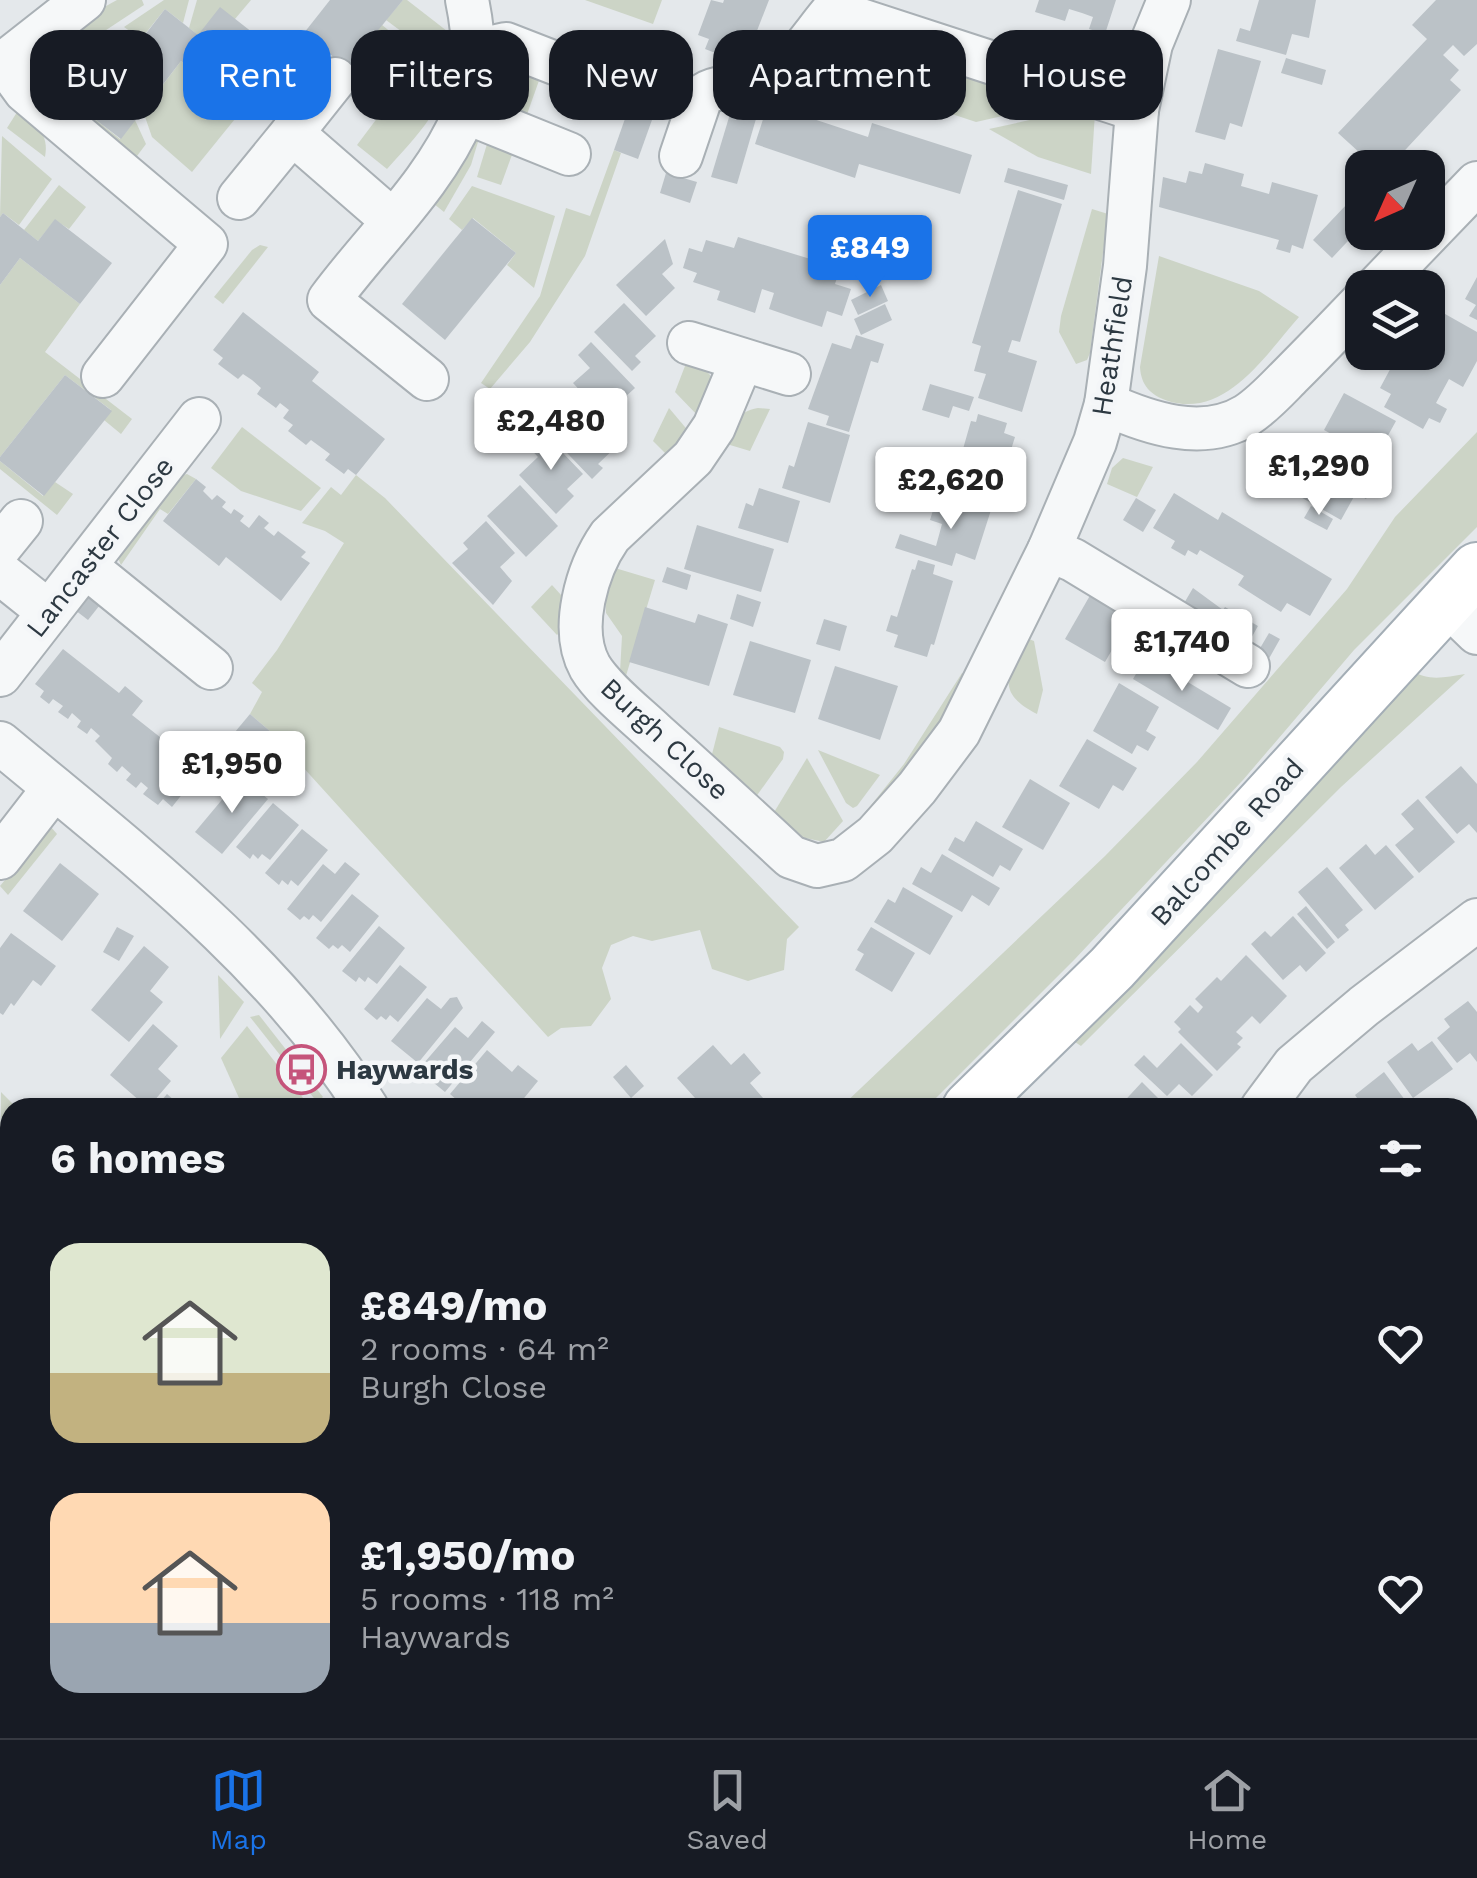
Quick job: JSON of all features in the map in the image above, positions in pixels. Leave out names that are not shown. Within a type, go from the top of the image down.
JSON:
[{"type":"main road","name":"Balcombe Road","points":[[979,1098],[1112,968],[1467,602]]},
{"type":"street","points":[[84,0],[2,64],[26,91],[206,244],[103,376]]},
{"type":"street","points":[[467,0],[471,30]]},
{"type":"street","name":"Heathfield","points":[[1157,30],[1169,0]]},
{"type":"street","points":[[681,156],[706,92],[751,87],[772,80],[833,11],[986,61]]},
{"type":"street","points":[[240,198],[335,79]]},
{"type":"street","points":[[426,379],[328,300],[429,174],[461,120]]},
{"type":"street","points":[[486,120],[569,154]]},
{"type":"street","name":"Heathfield","points":[[843,860],[874,835],[917,788],[959,732],[1049,550],[1096,442],[1106,404],[1126,251],[1136,120]]},
{"type":"street","points":[[292,134],[392,220]]},
{"type":"street","points":[[1393,270],[1477,182]]},
{"type":"street","points":[[1106,404],[1172,427],[1218,426],[1243,418],[1264,403],[1345,320]]},
{"type":"street","points":[[689,343],[789,374]]},
{"type":"street","name":"Burgh Close","points":[[742,360],[714,427],[694,458],[602,548],[586,591],[582,645],[591,668],[635,714],[792,857],[817,866],[843,860]]},
{"type":"street","name":"Lancaster Close","points":[[0,675],[200,419]]},
{"type":"street","points":[[1049,550],[1073,560],[1248,666]]},
{"type":"street","points":[[85,566],[211,668]]},
{"type":"street","points":[[0,573],[49,612]]},
{"type":"street","points":[[0,743],[227,938],[296,1013],[360,1098]]},
{"type":"street","points":[[0,858],[54,788]]},
{"type":"street","points":[[1269,1098],[1294,1065],[1477,920]]},
{"type":"shaded area","points":[[117,0],[142,0],[144,5],[106,30],[71,30]]},
{"type":"shaded area","points":[[164,0],[189,0],[183,23],[165,9],[148,30],[124,27]]},
{"type":"shaded area","points":[[197,0],[251,0],[235,19],[210,30],[189,28]]},
{"type":"shaded area","points":[[407,0],[446,30],[399,30],[386,20]]},
{"type":"shaded area","points":[[585,0],[662,0],[653,24]]},
{"type":"shaded area","points":[[181,61],[183,120],[234,120],[192,172],[152,137],[146,120],[163,120],[163,85]]},
{"type":"shaded area","points":[[529,70],[541,75],[529,109]]},
{"type":"shaded area","points":[[966,72],[986,79],[986,120],[966,119]]},
{"type":"shaded area","points":[[19,109],[43,135],[45,157],[7,128]]},
{"type":"shaded area","points":[[86,120],[96,120],[120,139],[135,120],[146,144],[131,164]]},
{"type":"shaded area","points":[[376,120],[428,120],[387,169],[357,145]]},
{"type":"shaded area","points":[[1030,120],[1095,120],[1091,174],[1038,157],[989,129]]},
{"type":"shaded area","points":[[491,131],[517,141],[501,185],[477,177]]},
{"type":"shaded area","points":[[481,132],[471,165],[444,212],[423,195]]},
{"type":"shaded area","points":[[2,136],[52,179],[19,225],[3,213],[0,217]]},
{"type":"shaded area","points":[[614,150],[621,153],[585,256],[530,342],[490,389],[481,383],[540,296],[566,208],[590,216]]},
{"type":"shaded area","points":[[59,185],[86,207],[69,229],[55,220],[38,241],[24,230]]},
{"type":"shaded area","points":[[472,186],[555,216],[534,288],[507,265],[516,253],[473,218],[462,230],[449,219]]},
{"type":"shaded area","points":[[1092,209],[1108,214],[1090,353],[1087,360],[1076,364],[1059,332]]},
{"type":"shaded area","points":[[260,245],[268,247],[223,304],[214,297]]},
{"type":"shaded area","points":[[1159,256],[1259,291],[1299,317],[1243,380],[1208,401],[1168,401],[1151,392],[1142,379],[1140,367]]},
{"type":"shaded area","points":[[20,258],[80,304],[45,352],[132,419],[121,434],[104,420],[111,410],[65,375],[0,457],[0,285]]},
{"type":"shaded area","points":[[690,353],[710,375],[715,387],[700,418],[675,392]]},
{"type":"shaded area","points":[[669,408],[690,433],[670,458],[653,441]]},
{"type":"shaded area","points":[[758,408],[770,409],[750,451],[720,442],[731,424]]},
{"type":"shaded area","points":[[242,427],[321,488],[301,511],[241,491],[211,468]]},
{"type":"shaded area","points":[[1477,432],[1477,527],[1354,650],[1243,780],[1074,960],[936,1098],[850,1098],[1105,856],[1197,762],[1347,589],[1395,517]]},
{"type":"shaded area","points":[[1123,458],[1153,467],[1137,497],[1107,484],[1112,468]]},
{"type":"shaded area","points":[[0,461],[43,496],[55,482],[73,494],[57,515],[0,469]]},
{"type":"shaded area","points":[[187,474],[196,479],[168,514],[160,509],[121,565],[117,556],[179,476]]},
{"type":"shaded area","points":[[356,475],[385,498],[799,927],[787,939],[784,970],[748,981],[712,969],[700,930],[652,941],[633,936],[611,945],[602,968],[611,999],[591,1026],[561,1028],[548,1037],[271,732],[250,714],[262,692],[252,683],[344,543],[302,523],[331,487],[341,495]]},
{"type":"shaded area","points":[[615,568],[655,580],[625,679],[620,672],[622,636],[606,613],[605,596]]},
{"type":"shaded area","points":[[552,585],[571,606],[567,626],[557,635],[531,607]]},
{"type":"shaded area","points":[[1026,638],[1034,641],[1043,690],[1037,714],[1023,706],[1010,690],[1010,672]]},
{"type":"shaded area","points":[[1411,670],[1431,677],[1465,674],[1341,787],[1081,1046],[1069,1038]]},
{"type":"shaded area","points":[[962,673],[968,677],[917,755],[862,824],[860,819],[904,764]]},
{"type":"shaded area","points":[[719,727],[780,747],[784,752],[753,801],[710,762]]},
{"type":"shaded area","points":[[818,750],[880,775],[857,806],[846,803]]},
{"type":"shaded area","points":[[807,758],[843,821],[824,842],[796,836],[773,814]]},
{"type":"shaded area","points":[[50,826],[57,834],[8,895],[0,886]]},
{"type":"shaded area","points":[[218,975],[244,1002],[220,1039]]},
{"type":"shaded area","points":[[259,1015],[323,1097],[314,1098],[250,1017]]},
{"type":"shaded area","points":[[247,1026],[303,1098],[239,1098],[221,1058]]},
{"type":"building","points":[[330,0],[403,0],[378,30],[351,30],[351,63],[347,68],[331,55],[331,30],[306,30]]},
{"type":"building","points":[[711,0],[769,0],[757,30],[713,30],[713,52],[705,49],[709,39],[698,35]]},
{"type":"building","points":[[1039,0],[1116,0],[1106,30],[1089,29],[1093,17],[1069,9],[1065,21],[1035,12]]},
{"type":"building","points":[[1259,0],[1316,0],[1309,38],[1292,34],[1286,55],[1236,41],[1240,28],[1250,31]]},
{"type":"building","points":[[1436,0],[1477,0],[1477,44],[1464,56],[1453,45],[1443,55],[1459,70],[1450,80],[1461,90],[1405,150],[1357,150],[1338,133],[1427,39],[1412,25]]},
{"type":"building","points":[[220,7],[249,30],[202,30]]},
{"type":"building","points":[[165,9],[192,30],[183,30],[183,63],[163,84],[163,30],[149,30]]},
{"type":"building","points":[[1218,49],[1261,61],[1242,127],[1230,123],[1225,140],[1195,132]]},
{"type":"building","points":[[1286,58],[1326,70],[1322,85],[1281,73]]},
{"type":"building","points":[[96,120],[136,120],[121,139]]},
{"type":"building","points":[[625,120],[652,120],[638,159],[614,150]]},
{"type":"building","points":[[728,120],[756,120],[737,184],[711,177]]},
{"type":"building","points":[[763,120],[816,120],[868,137],[872,123],[972,155],[960,194],[859,164],[855,178],[755,144]]},
{"type":"building","points":[[1205,163],[1244,174],[1241,186],[1269,194],[1272,182],[1318,195],[1303,249],[1292,245],[1290,253],[1276,249],[1279,240],[1159,207],[1163,177],[1186,183],[1189,171],[1202,174]]},
{"type":"building","points":[[1008,168],[1068,185],[1064,200],[1004,182]]},
{"type":"building","points":[[666,173],[697,182],[690,203],[660,193]]},
{"type":"building","points":[[1018,190],[1062,204],[1020,342],[1012,340],[1008,352],[1037,361],[1022,412],[978,398],[986,374],[974,371],[981,346],[972,343]]},
{"type":"building","points":[[1345,206],[1345,244],[1332,258],[1313,240]]},
{"type":"building","points":[[3,213],[38,241],[55,219],[112,263],[80,304],[20,258],[0,285]]},
{"type":"building","points":[[472,218],[516,253],[445,340],[402,304]]},
{"type":"building","points":[[738,237],[840,268],[835,284],[851,289],[842,316],[827,311],[822,327],[795,318],[769,309],[774,293],[762,289],[755,313],[717,300],[720,291],[693,282],[697,273],[683,268],[689,248],[702,252],[706,240],[734,248]]},
{"type":"building","points":[[665,239],[673,264],[662,274],[675,288],[646,316],[616,285]]},
{"type":"building","points":[[1477,277],[1477,320],[1469,316],[1476,305],[1465,299]]},
{"type":"building","points":[[881,285],[888,301],[858,315],[851,300]]},
{"type":"building","points":[[624,303],[656,336],[635,356],[641,362],[632,371],[594,332]]},
{"type":"building","points":[[885,304],[892,320],[861,335],[854,319]]},
{"type":"building","points":[[243,312],[319,372],[312,381],[385,439],[356,475],[348,469],[344,474],[325,460],[330,454],[311,440],[306,445],[288,431],[293,425],[283,418],[289,410],[280,403],[276,408],[257,394],[261,388],[252,380],[243,374],[238,379],[218,364],[223,358],[213,350]]},
{"type":"building","points":[[1445,314],[1477,332],[1477,361],[1463,387],[1449,379],[1436,403],[1447,409],[1440,423],[1429,418],[1423,429],[1384,407],[1391,394],[1380,388],[1390,370],[1445,370]]},
{"type":"building","points":[[856,335],[884,344],[878,363],[871,361],[849,432],[826,425],[829,416],[808,409],[832,343],[851,349]]},
{"type":"building","points":[[591,342],[635,388],[613,408],[619,414],[610,423],[573,383],[590,368],[578,355]]},
{"type":"building","points":[[65,375],[112,411],[44,496],[0,457]]},
{"type":"building","points":[[930,384],[974,397],[969,411],[953,406],[949,418],[922,410]]},
{"type":"building","points":[[1344,393],[1396,421],[1364,479],[1374,485],[1366,499],[1356,493],[1341,520],[1290,491],[1312,452],[1323,458],[1335,436],[1324,430]]},
{"type":"building","points":[[580,402],[619,444],[598,464],[603,468],[592,479],[547,432]]},
{"type":"building","points":[[978,414],[1007,423],[1004,433],[1015,437],[999,488],[945,472],[940,463],[945,454],[961,456],[971,421],[976,422]]},
{"type":"building","points":[[808,422],[850,435],[830,503],[782,488],[789,465],[794,467]]},
{"type":"building","points":[[542,431],[583,474],[567,489],[574,496],[556,514],[519,475],[538,457],[527,445]]},
{"type":"building","points":[[902,472],[932,481],[928,495],[898,485]]},
{"type":"building","points":[[196,479],[206,487],[203,491],[212,500],[217,495],[226,502],[222,507],[231,514],[234,509],[244,516],[240,521],[249,528],[259,515],[269,523],[264,528],[274,536],[278,531],[306,552],[301,557],[310,563],[281,601],[226,557],[219,566],[163,521]]},
{"type":"building","points":[[520,485],[558,526],[526,557],[487,516]]},
{"type":"building","points":[[759,488],[800,501],[788,543],[738,528],[746,503],[753,506]]},
{"type":"building","points":[[1174,493],[1218,520],[1222,512],[1332,579],[1310,616],[1287,603],[1281,612],[1238,585],[1244,576],[1200,550],[1197,555],[1188,550],[1185,556],[1171,548],[1175,541],[1153,528]]},
{"type":"building","points":[[938,494],[991,510],[975,560],[956,553],[952,566],[895,548],[900,534],[936,546],[942,524],[930,520]]},
{"type":"building","points":[[1136,498],[1156,510],[1143,532],[1123,520]]},
{"type":"building","points":[[1311,506],[1333,519],[1327,530],[1304,518]]},
{"type":"building","points":[[486,521],[515,553],[500,567],[512,581],[493,605],[452,563],[468,549],[463,543]]},
{"type":"building","points":[[697,525],[774,549],[761,592],[684,569]]},
{"type":"building","points":[[918,560],[935,565],[933,574],[953,581],[927,657],[894,647],[898,635],[886,631],[891,615],[897,617]]},
{"type":"building","points":[[667,567],[691,575],[687,590],[662,582]]},
{"type":"building","points":[[94,586],[107,596],[88,620],[75,610]]},
{"type":"building","points":[[1193,588],[1223,610],[1225,607],[1258,626],[1245,649],[1180,610]]},
{"type":"building","points":[[1092,592],[1132,615],[1105,662],[1065,639]]},
{"type":"building","points":[[737,594],[761,602],[753,627],[730,619]]},
{"type":"building","points":[[645,607],[695,623],[698,614],[728,624],[709,686],[629,662]]},
{"type":"building","points":[[824,619],[847,626],[840,651],[816,644]]},
{"type":"building","points":[[1269,633],[1280,639],[1267,662],[1256,655]]},
{"type":"building","points":[[750,641],[811,660],[795,713],[733,695]]},
{"type":"building","points":[[63,649],[119,693],[125,686],[143,701],[132,715],[170,745],[175,738],[206,764],[172,807],[163,799],[158,805],[143,794],[148,788],[141,782],[136,788],[126,780],[131,774],[122,766],[117,772],[108,764],[112,758],[95,741],[100,736],[91,728],[87,734],[77,727],[81,721],[72,713],[68,719],[58,712],[63,706],[53,699],[49,704],[40,697],[44,691],[35,684]]},
{"type":"building","points":[[1146,657],[1231,708],[1218,730],[1133,679]]},
{"type":"building","points":[[835,666],[898,686],[880,740],[818,719]]},
{"type":"building","points":[[1119,683],[1159,707],[1146,731],[1156,737],[1148,751],[1137,745],[1132,754],[1093,731]]},
{"type":"building","points":[[250,714],[271,732],[256,749],[235,732]]},
{"type":"building","points":[[1087,739],[1137,768],[1123,791],[1113,785],[1099,809],[1059,786]]},
{"type":"building","points":[[1461,766],[1477,784],[1477,833],[1469,824],[1457,834],[1425,797]]},
{"type":"building","points":[[241,777],[268,799],[222,854],[195,832]]},
{"type":"building","points":[[1030,779],[1070,803],[1043,850],[1002,827]]},
{"type":"building","points":[[1418,799],[1455,842],[1419,873],[1395,845],[1414,829],[1401,814]]},
{"type":"building","points":[[273,803],[299,825],[270,860],[262,854],[258,859],[253,854],[250,859],[236,847]]},
{"type":"building","points":[[976,821],[1023,849],[1010,871],[1000,865],[993,877],[948,850],[955,837],[964,842]]},
{"type":"building","points":[[302,829],[328,850],[298,886],[291,880],[288,885],[282,880],[279,885],[265,873]]},
{"type":"building","points":[[1366,844],[1375,855],[1386,845],[1414,877],[1375,910],[1339,868]]},
{"type":"building","points":[[942,854],[1000,888],[989,906],[972,895],[962,912],[912,884],[921,867],[931,873]]},
{"type":"building","points":[[345,862],[360,874],[321,922],[313,915],[309,920],[304,916],[300,920],[287,909],[323,864],[335,874]]},
{"type":"building","points":[[60,863],[99,894],[62,941],[23,911]]},
{"type":"building","points":[[1327,867],[1363,910],[1345,925],[1349,930],[1338,939],[1298,892]]},
{"type":"building","points":[[903,887],[953,916],[930,955],[874,922],[888,899],[895,903]]},
{"type":"building","points":[[352,894],[379,916],[350,952],[342,945],[329,949],[316,938]]},
{"type":"building","points":[[1306,906],[1335,942],[1327,949],[1297,914]]},
{"type":"building","points":[[1293,916],[1326,953],[1306,972],[1300,965],[1283,980],[1251,944],[1265,931],[1271,937]]},
{"type":"building","points":[[379,926],[405,948],[377,984],[368,977],[365,982],[359,977],[356,982],[342,971]]},
{"type":"building","points":[[117,927],[134,936],[119,961],[103,952]]},
{"type":"building","points":[[871,927],[915,953],[892,992],[855,970],[864,954],[857,950]]},
{"type":"building","points":[[11,933],[56,966],[41,986],[33,980],[3,1015],[0,948]]},
{"type":"building","points":[[144,946],[169,967],[150,991],[163,1002],[129,1042],[91,1010]]},
{"type":"building","points":[[1246,955],[1287,996],[1260,1024],[1252,1016],[1236,1032],[1243,1038],[1237,1044],[1241,1047],[1217,1071],[1178,1032],[1181,1029],[1174,1022],[1190,1005],[1198,1013],[1203,1007],[1195,999],[1217,977],[1221,981]]},
{"type":"building","points":[[400,965],[427,987],[398,1022],[390,1015],[386,1020],[381,1016],[377,1020],[364,1009]]},
{"type":"building","points":[[457,997],[463,1008],[418,1063],[391,1041],[427,998],[441,1009],[450,998]]},
{"type":"building","points":[[1468,1001],[1477,1012],[1477,1062],[1470,1053],[1457,1063],[1437,1038],[1450,1027],[1444,1019]]},
{"type":"building","points":[[482,1021],[495,1032],[445,1092],[418,1070],[455,1027],[468,1038]]},
{"type":"building","points":[[153,1024],[178,1046],[158,1069],[171,1081],[157,1098],[136,1098],[110,1075]]},
{"type":"building","points":[[1432,1041],[1453,1069],[1413,1098],[1387,1062],[1412,1043],[1418,1051]]},
{"type":"building","points":[[1181,1043],[1213,1075],[1192,1096],[1179,1084],[1167,1096],[1134,1065],[1144,1055],[1157,1068]]},
{"type":"building","points":[[713,1045],[731,1065],[744,1053],[761,1073],[750,1083],[763,1098],[695,1098],[677,1078]]},
{"type":"building","points":[[487,1050],[512,1072],[518,1065],[538,1081],[524,1098],[455,1098],[450,1094]]},
{"type":"building","points":[[626,1065],[644,1086],[631,1098],[613,1077]]},
{"type":"building","points":[[1384,1072],[1404,1098],[1357,1098],[1355,1095]]},
{"type":"building","points":[[1142,1082],[1158,1098],[1127,1098]]},
{"type":"place","name":"Haywards","points":[[301,1069]]}]
